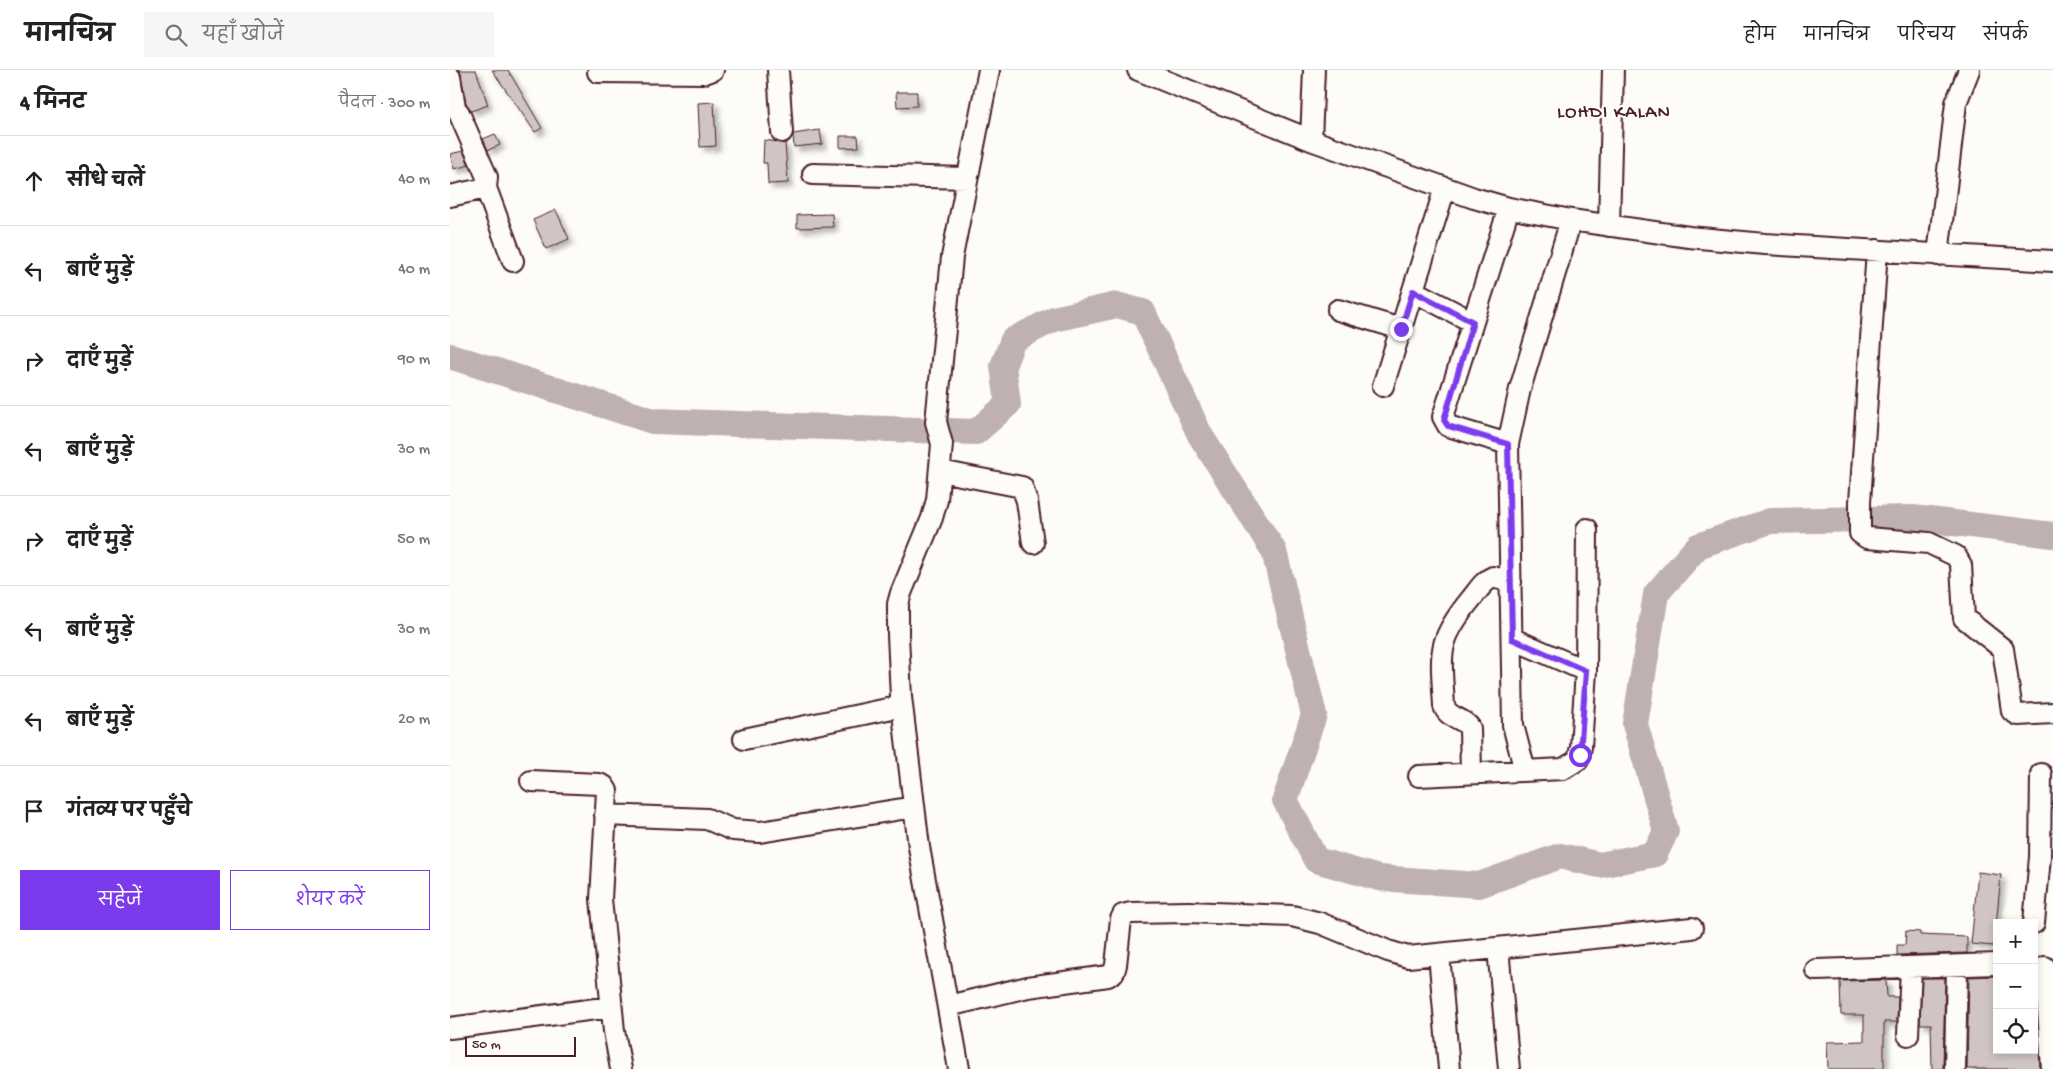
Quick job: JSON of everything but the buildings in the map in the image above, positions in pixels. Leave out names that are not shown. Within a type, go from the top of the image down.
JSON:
[{"type":"street","points":[[598,72],[705,73],[714,70]]},
{"type":"street","points":[[778,70],[782,132]]},
{"type":"street","points":[[959,1069],[919,847],[902,706],[898,604],[906,578],[932,518],[937,500],[942,444],[936,422],[952,257],[989,70]]},
{"type":"street","points":[[1138,70],[1311,140],[1446,188],[1509,208],[1571,220],[1699,238],[2053,261]]},
{"type":"street","points":[[1311,140],[1314,70]]},
{"type":"street","points":[[1609,226],[1612,70]]},
{"type":"street","points":[[1938,255],[1956,103],[1969,70]]},
{"type":"street","points":[[450,77],[455,114],[487,177],[486,188],[514,261]]},
{"type":"street","points":[[813,174],[967,178]]},
{"type":"street","points":[[450,196],[486,188]]},
{"type":"street","points":[[1384,386],[1446,188]]},
{"type":"street","points":[[1508,444],[1448,426],[1444,420],[1509,208]]},
{"type":"street","points":[[1525,771],[1513,725],[1508,444],[1520,389],[1571,220]]},
{"type":"street","points":[[1877,250],[1860,502],[1860,533],[1864,537],[1929,543],[1956,556],[1961,565],[1963,616],[1968,623],[2003,649],[2012,711],[2018,715],[2053,714]]},
{"type":"street","points":[[1413,291],[1473,322]]},
{"type":"street","points":[[1338,310],[1401,329]]},
{"type":"street","points":[[940,471],[1022,487],[1027,501],[1033,542]]},
{"type":"street","points":[[1419,776],[1563,769],[1578,760],[1582,747],[1586,671],[1588,529]]},
{"type":"street","points":[[1471,773],[1470,728],[1466,722],[1448,714],[1444,706],[1442,650],[1454,620],[1484,582],[1493,577],[1511,582]]},
{"type":"street","points":[[1512,639],[1586,671]]},
{"type":"street","points":[[744,739],[902,706]]},
{"type":"street","points":[[2034,919],[2040,857],[2041,774]]},
{"type":"street","points":[[531,781],[602,784],[607,791],[601,899],[612,1007],[621,1069]]},
{"type":"street","points":[[605,815],[707,819],[733,830],[760,832],[914,808]]},
{"type":"street","points":[[948,1006],[1028,987],[1108,976],[1114,972],[1116,965],[1121,919],[1123,916],[1131,913],[1188,912],[1292,916],[1320,923],[1408,957],[1692,928]]},
{"type":"street","points":[[1498,948],[1509,1069]]},
{"type":"street","points":[[1439,954],[1449,1069]]},
{"type":"street","points":[[1816,970],[1993,964]]},
{"type":"street","points":[[1956,966],[1956,1069]]},
{"type":"street","points":[[1908,1035],[1911,967]]},
{"type":"street","points":[[2044,967],[2052,1069]]},
{"type":"street","points":[[450,1028],[612,1007]]},
{"type":"waterway","points":[[450,356],[653,421],[976,432],[1008,404],[1003,366],[1013,340],[1054,319],[1117,305],[1143,312],[1200,435],[1274,551],[1314,715],[1285,800],[1316,860],[1379,878],[1479,885],[1560,856],[1600,865],[1655,854],[1666,831],[1635,724],[1656,594],[1698,546],[1770,521],[1913,518],[2053,535]]},
{"type":"district","name":"LOHDI KALAN","points":[[1614,110]]},
{"type":"route","points":[[1401,329],[1413,291],[1473,322],[1443,417],[1448,426],[1508,444],[1512,639],[1586,671],[1580,755]]}]
